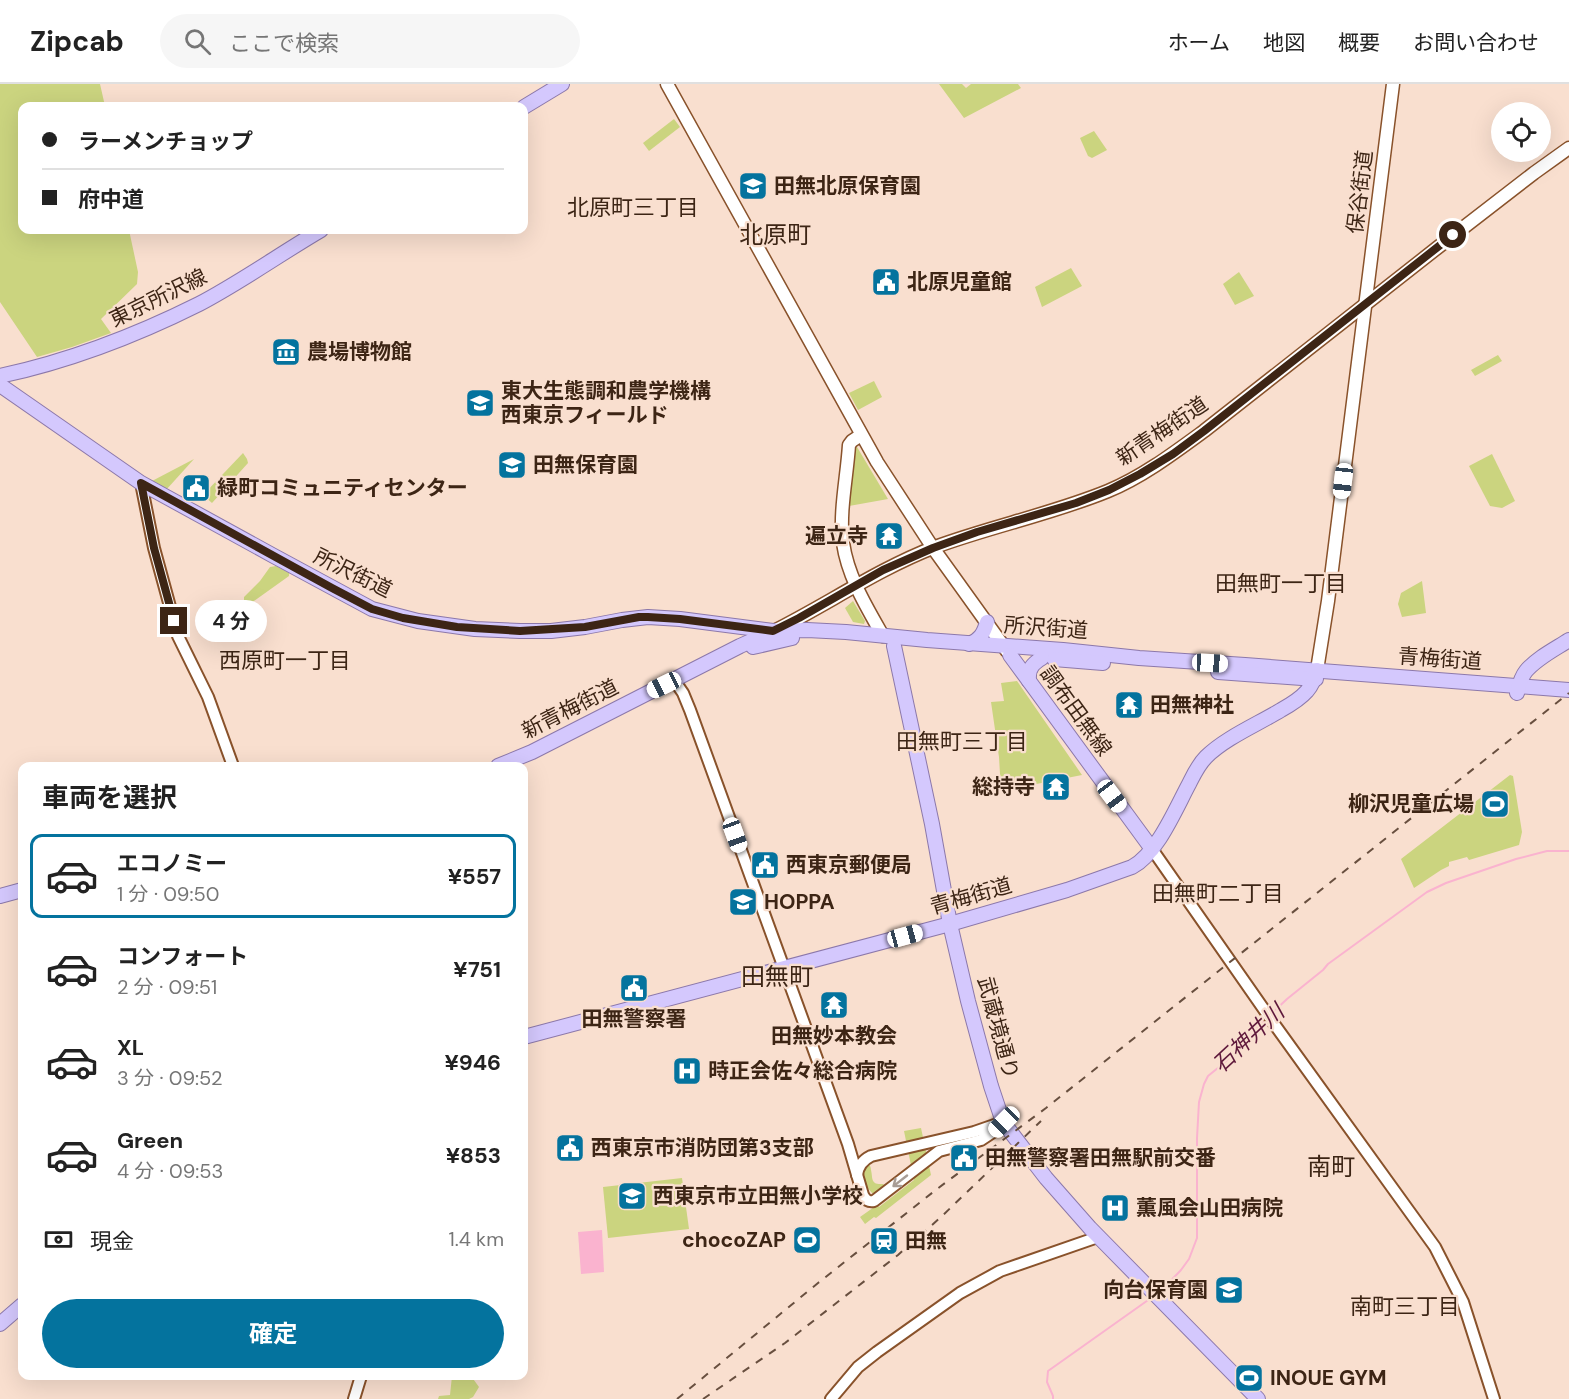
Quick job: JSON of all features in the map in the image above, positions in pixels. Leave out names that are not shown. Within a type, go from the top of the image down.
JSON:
[{"type":"main road","points":[[528,105],[562,84]]},
{"type":"main road","points":[[667,84],[861,435],[933,548],[1007,651]]},
{"type":"main road","name":"保谷街道","points":[[1316,675],[1328,600],[1393,84]]},
{"type":"main road","name":"新青梅街道","points":[[508,762],[799,618],[883,570],[933,548],[986,529],[1076,503],[1140,474],[1173,454],[1204,431],[1509,192],[1569,148]]},
{"type":"main road","name":"東京所沢線","points":[[0,376],[64,360],[153,326],[201,303],[314,234]]},
{"type":"main road","name":"所沢街道","points":[[0,385],[141,483],[372,609],[403,618],[452,627],[520,631],[585,627],[639,617],[680,619],[773,631],[807,630],[969,644],[1042,658],[1316,675]]},
{"type":"main road","points":[[861,435],[849,445],[843,543],[855,586],[883,636]]},
{"type":"main road","points":[[969,644],[982,635],[987,622]]},
{"type":"main road","points":[[738,627],[740,646]]},
{"type":"main road","name":"所沢街道","points":[[773,631],[792,638],[828,639],[894,646],[1007,651],[1316,675]]},
{"type":"main road","name":"新青梅街道","points":[[725,654],[792,638]]},
{"type":"main road","points":[[1517,690],[1526,670],[1569,640]]},
{"type":"main road","name":"武蔵境通り","points":[[894,646],[932,824],[950,924],[991,1086],[1004,1122],[1046,1178],[1098,1237],[1258,1399]]},
{"type":"main road","name":"調布田無線","points":[[1007,651],[1152,849]]},
{"type":"main road","points":[[1029,681],[1031,666],[1042,658]]},
{"type":"main road","name":"青梅街道","points":[[528,1036],[950,924],[1061,892],[1132,867],[1141,862],[1152,849],[1199,765],[1207,756],[1219,746],[1294,702],[1307,692],[1316,675],[1517,690],[1569,690]]},
{"type":"main road","name":"青梅街道","points":[[1517,690],[1569,699]]},
{"type":"main road","points":[[0,896],[18,892]]},
{"type":"main road","points":[[0,1324],[18,1308]]},
{"type":"street","points":[[141,483],[154,548],[178,636],[208,698],[231,762]]},
{"type":"street","points":[[674,680],[683,693],[690,710],[848,1144],[866,1200],[874,1201],[942,1150],[984,1139],[1004,1122]]},
{"type":"street","points":[[1152,849],[1272,1021],[1435,1247],[1463,1302],[1494,1399]]},
{"type":"street","points":[[857,1176],[860,1166],[871,1156],[974,1132],[1004,1122]]},
{"type":"street","points":[[848,1144],[859,1153],[871,1156]]},
{"type":"street","points":[[911,1147],[921,1155],[923,1163]]},
{"type":"street","points":[[831,1399],[858,1367],[960,1293],[1000,1271],[1098,1237]]},
{"type":"street","points":[[354,1399],[360,1380]]},
{"type":"green space","points":[[0,84],[100,84],[104,102],[18,102],[18,234],[130,234],[138,272],[137,284],[101,319],[111,333],[37,357],[0,302]]},
{"type":"green space","points":[[939,84],[962,84],[966,88],[971,84],[1018,84],[1021,88],[964,118]]},
{"type":"green space","points":[[674,119],[680,127],[649,151],[643,143]]},
{"type":"green space","points":[[1094,131],[1107,150],[1092,158],[1088,156],[1080,138]]},
{"type":"green space","points":[[1071,268],[1082,286],[1042,307],[1035,287]]},
{"type":"green space","points":[[1239,272],[1254,296],[1235,305],[1223,284]]},
{"type":"green space","points":[[1498,355],[1502,361],[1475,376],[1471,370]]},
{"type":"green space","points":[[874,381],[882,397],[858,410],[849,393]]},
{"type":"green space","points":[[854,446],[857,447],[888,499],[849,506]]},
{"type":"green space","points":[[243,453],[248,463],[212,503],[203,495]]},
{"type":"green space","points":[[1492,454],[1515,501],[1502,508],[1490,506],[1469,466]]},
{"type":"green space","points":[[194,459],[166,490],[152,481]]},
{"type":"green space","points":[[276,566],[289,573],[289,576],[247,606],[244,605],[244,597],[270,567]]},
{"type":"green space","points":[[1422,581],[1426,613],[1402,617],[1398,604],[1401,593]]},
{"type":"green space","points":[[853,601],[865,621],[864,624],[853,622],[845,608]]},
{"type":"green space","points":[[1017,681],[1082,775],[1001,791],[999,757],[991,702],[1004,701],[1001,683]]},
{"type":"green space","name":"柳沢児童広場","points":[[1510,775],[1513,776],[1522,832],[1519,845],[1469,860],[1467,857],[1449,862],[1449,866],[1414,888],[1401,859]]},
{"type":"green space","points":[[921,1128],[931,1175],[865,1224],[860,1217],[877,1205],[879,1207],[914,1180],[904,1131]]},
{"type":"green space","points":[[868,1161],[874,1182],[887,1187],[877,1193],[872,1193],[865,1185],[861,1172]]},
{"type":"green space","points":[[682,1178],[689,1229],[608,1238],[603,1187]]},
{"type":"green space","points":[[452,1380],[474,1380],[479,1387],[469,1399],[438,1399],[439,1396],[450,1395]]},
{"type":"shaded area","points":[[602,1230],[604,1272],[581,1274],[578,1232]]},
{"type":"waterway","name":"石神井川","points":[[1271,1014],[1328,964],[1427,892],[1446,883],[1516,859],[1547,851],[1569,851]]},
{"type":"waterway","name":"石神井川","points":[[1161,1291],[1189,1259],[1197,1238],[1197,1138],[1199,1102],[1204,1084],[1208,1076],[1224,1063],[1267,1018]]},
{"type":"waterway","name":"石神井川","points":[[1053,1399],[1047,1382],[1048,1371],[1151,1298]]},
{"type":"railway","points":[[677,1399],[818,1283],[937,1189],[1046,1108],[1569,693]]},
{"type":"railway","points":[[703,1399],[785,1343],[898,1255],[1041,1121]]},
{"type":"place","name":"田無北原保育園","points":[[753,186]]},
{"type":"place","name":"北原児童館","points":[[886,282]]},
{"type":"place","name":"農場博物館","points":[[286,352]]},
{"type":"place","name":"東大生態調和農学機構 西東京フィールド","points":[[480,403]]},
{"type":"place","name":"田無保育園","points":[[512,465]]},
{"type":"place","name":"緑町コミュニティセンター","points":[[196,488]]},
{"type":"place","name":"遍立寺","points":[[889,536]]},
{"type":"place","name":"田無神社","points":[[1129,705]]},
{"type":"place","name":"総持寺","points":[[1056,787]]},
{"type":"place","name":"柳沢児童広場","points":[[1495,804]]},
{"type":"place","name":"西東京郵便局","points":[[765,865]]},
{"type":"place","name":"HOPPA","points":[[743,902]]},
{"type":"place","name":"田無警察署","points":[[634,988]]},
{"type":"place","name":"田無妙本教会","points":[[834,1005]]},
{"type":"place","name":"時正会佐々総合病院","points":[[687,1071]]},
{"type":"place","name":"西東京市消防団第3支部","points":[[570,1148]]},
{"type":"place","name":"田無警察署田無駅前交番","points":[[964,1158]]},
{"type":"place","name":"西東京市立田無小学校","points":[[632,1196]]},
{"type":"place","name":"薫風会山田病院","points":[[1115,1208]]},
{"type":"place","name":"chocoZAP","points":[[807,1240]]},
{"type":"place","name":"田無","points":[[884,1241]]},
{"type":"place","name":"向台保育園","points":[[1229,1290]]},
{"type":"place","name":"INOUE GYM","points":[[1249,1378]]},
{"type":"district","name":"北原町三丁目","points":[[633,207]]},
{"type":"district","name":"北原町","points":[[775,235]]},
{"type":"district","name":"田無町一丁目","points":[[1281,583]]},
{"type":"district","name":"西原町一丁目","points":[[285,660]]},
{"type":"district","name":"田無町三丁目","points":[[962,741]]},
{"type":"district","name":"田無町二丁目","points":[[1218,893]]},
{"type":"district","name":"田無町","points":[[777,977]]},
{"type":"district","name":"南町","points":[[1331,1167]]},
{"type":"district","name":"南町三丁目","points":[[1405,1306]]},
{"type":"route","points":[[174,621],[154,548],[141,483],[372,609],[403,618],[475,629],[520,631],[585,627],[648,617],[773,631],[883,570],[933,548],[977,532],[1076,503],[1140,474],[1173,454],[1204,431],[1453,235]]}]
